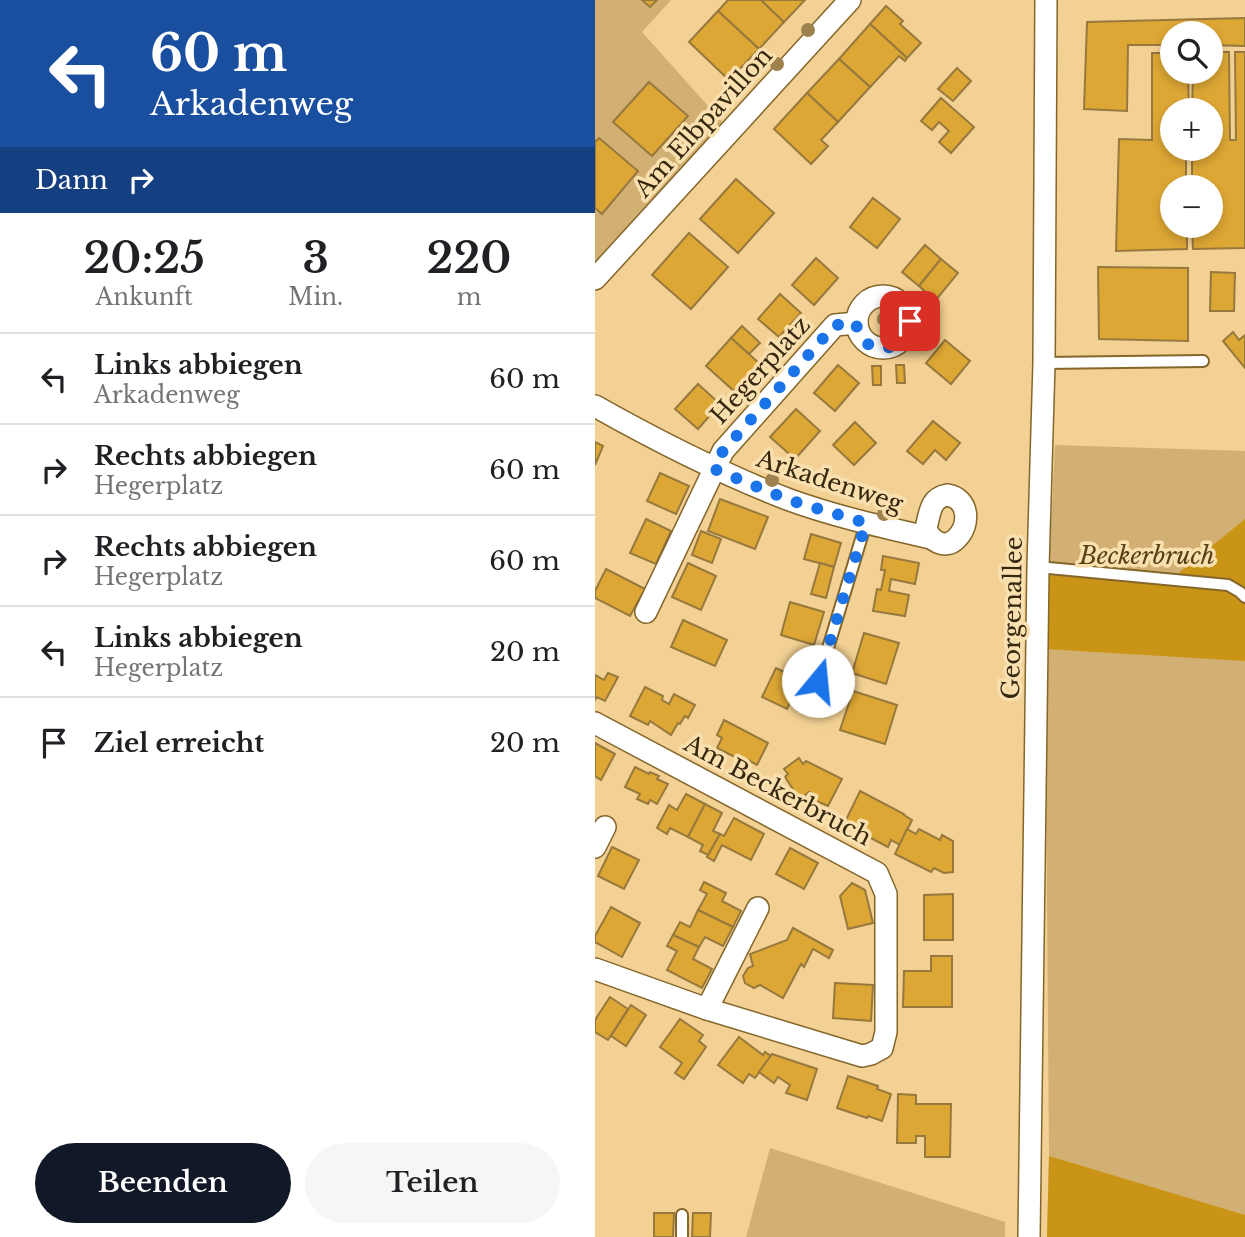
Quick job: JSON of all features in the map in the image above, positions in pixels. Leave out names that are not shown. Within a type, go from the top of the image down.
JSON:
[{"type":"street","name":"Am Elbpavillon","points":[[595,279],[850,0]]},
{"type":"street","name":"Georgenallee","points":[[1029,1237],[1038,567],[1044,363],[1046,0]]},
{"type":"street","name":"Hegerplatz","points":[[714,469],[723,451],[835,325],[856,323]]},
{"type":"street","name":"Arkadenweg","points":[[595,405],[645,435],[714,469],[789,500],[866,523],[931,538]]},
{"type":"street","points":[[646,612],[714,469]]},
{"type":"street","name":"Am Beckerbruch","points":[[595,723],[877,873],[886,894],[886,1032],[882,1048],[862,1056],[707,1009],[595,969]]},
{"type":"street","points":[[595,848],[605,828]]},
{"type":"street","points":[[707,1009],[758,908]]},
{"type":"lane","points":[[1044,363],[1203,361]]},
{"type":"lane","points":[[818,681],[866,523]]},
{"type":"lane","points":[[1038,567],[1228,585],[1245,597]]},
{"type":"lane","points":[[682,1215],[682,1237]]},
{"type":"green space","points":[[595,0],[671,0],[642,32],[733,134],[595,288]]},
{"type":"green space","name":"Beckerbruch","points":[[1055,445],[1245,451],[1245,1237],[1047,1237],[1049,1156],[1045,649]]},
{"type":"green space","points":[[770,1148],[1005,1222],[1005,1237],[746,1237]]},
{"type":"shaded area","points":[[1245,519],[1245,661],[1045,649],[1048,575],[1172,585],[1181,571]]},
{"type":"shaded area","points":[[1049,1156],[1245,1215],[1245,1237],[1047,1237]]},
{"type":"building","points":[[642,0],[657,0],[650,7]]},
{"type":"building","points":[[728,0],[761,0],[784,22],[759,49],[718,11]]},
{"type":"building","points":[[761,0],[805,0],[784,22]]},
{"type":"building","points":[[886,6],[903,21],[900,24],[921,43],[907,58],[870,24]]},
{"type":"building","points":[[718,11],[759,49],[729,80],[689,42]]},
{"type":"building","points":[[1245,18],[1245,46],[1223,45],[1223,21],[1160,21],[1160,45],[1128,45],[1127,111],[1084,109],[1087,22]]},
{"type":"building","points":[[870,24],[907,58],[905,61],[899,56],[870,87],[839,59]]},
{"type":"building","points":[[1223,52],[1229,52],[1230,140],[1236,140],[1235,52],[1245,52],[1245,248],[1193,249],[1193,238],[1223,238],[1223,175],[1192,175],[1192,161],[1223,161],[1223,98],[1192,98],[1193,84],[1223,84]]},
{"type":"building","points":[[1152,53],[1160,53],[1160,84],[1188,84],[1189,98],[1160,98],[1160,161],[1186,161],[1186,175],[1160,175],[1160,238],[1187,238],[1187,249],[1116,251],[1119,139],[1152,140]]},
{"type":"building","points":[[839,59],[870,87],[838,122],[807,93]]},
{"type":"building","points":[[957,68],[971,81],[953,101],[938,89]]},
{"type":"building","points":[[649,82],[688,116],[652,156],[613,122]]},
{"type":"building","points":[[807,93],[838,122],[821,140],[828,146],[811,164],[774,129]]},
{"type":"building","points":[[941,98],[974,127],[951,153],[939,142],[949,131],[939,122],[932,130],[921,121]]},
{"type":"building","points":[[599,138],[638,171],[602,214],[595,208],[595,142]]},
{"type":"building","points":[[736,179],[774,213],[738,253],[700,219]]},
{"type":"building","points":[[873,198],[900,219],[877,248],[850,227]]},
{"type":"building","points":[[689,233],[728,267],[691,309],[652,275]]},
{"type":"building","points":[[925,245],[941,259],[919,286],[902,272]]},
{"type":"building","points":[[816,258],[838,278],[814,305],[792,285]]},
{"type":"building","points":[[941,259],[958,273],[935,301],[919,286]]},
{"type":"building","points":[[1098,267],[1188,268],[1188,341],[1099,339]]},
{"type":"building","points":[[1211,272],[1235,273],[1234,311],[1210,311]]},
{"type":"building","points":[[780,294],[801,313],[779,337],[758,319]]},
{"type":"building","points":[[742,326],[760,343],[749,354],[731,338]]},
{"type":"building","points":[[1233,332],[1239,340],[1245,335],[1245,368],[1223,341]]},
{"type":"building","points":[[731,338],[759,363],[734,391],[706,366]]},
{"type":"building","points":[[945,340],[970,361],[951,384],[926,363]]},
{"type":"building","points":[[838,365],[859,383],[835,411],[814,393]]},
{"type":"building","points":[[896,365],[904,365],[905,383],[897,383]]},
{"type":"building","points":[[872,366],[881,366],[881,385],[873,385]]},
{"type":"building","points":[[698,384],[720,404],[698,429],[675,409]]},
{"type":"building","points":[[796,409],[820,431],[795,459],[770,437]]},
{"type":"building","points":[[933,421],[960,443],[946,460],[935,450],[923,464],[907,451]]},
{"type":"building","points":[[855,422],[876,443],[854,465],[833,445]]},
{"type":"building","points":[[595,442],[603,446],[595,465]]},
{"type":"building","points":[[660,473],[689,486],[676,514],[647,501]]},
{"type":"building","points":[[720,499],[768,517],[755,549],[708,531]]},
{"type":"building","points":[[646,519],[671,531],[656,564],[630,553]]},
{"type":"building","points":[[701,531],[721,539],[712,563],[692,555]]},
{"type":"building","points":[[811,534],[841,543],[834,567],[804,559]]},
{"type":"building","points":[[883,556],[919,563],[915,584],[891,579],[889,591],[909,595],[905,616],[873,611],[877,589],[881,590],[885,570],[881,570]]},
{"type":"building","points":[[688,563],[716,576],[701,610],[672,597]]},
{"type":"building","points":[[820,563],[834,567],[826,598],[811,594]]},
{"type":"building","points":[[606,569],[645,589],[630,616],[595,598],[595,591]]},
{"type":"building","points":[[790,602],[824,612],[814,645],[781,635]]},
{"type":"building","points":[[683,620],[727,640],[715,666],[671,647]]},
{"type":"building","points":[[864,633],[899,643],[886,684],[852,673]]},
{"type":"building","points":[[776,668],[801,680],[787,709],[762,697]]},
{"type":"building","points":[[608,673],[618,677],[605,701],[597,697],[595,700],[595,675],[604,680]]},
{"type":"building","points":[[645,687],[663,696],[662,700],[669,704],[674,694],[695,705],[688,718],[685,716],[680,724],[678,723],[671,735],[650,721],[648,725],[630,716]]},
{"type":"building","points":[[853,691],[897,705],[885,744],[840,730]]},
{"type":"building","points":[[724,720],[768,743],[757,765],[717,748],[722,738],[717,735]]},
{"type":"building","points":[[595,743],[615,754],[601,780],[595,776]]},
{"type":"building","points":[[799,758],[803,764],[806,761],[842,779],[828,806],[816,801],[818,797],[809,792],[800,800],[785,777],[788,774],[784,769]]},
{"type":"building","points":[[635,767],[659,776],[657,779],[668,784],[657,804],[650,800],[648,804],[637,799],[640,794],[625,787]]},
{"type":"building","points":[[860,791],[912,820],[900,845],[891,840],[888,847],[844,824]]},
{"type":"building","points":[[686,794],[705,804],[688,837],[670,828],[667,834],[657,828],[669,805],[677,810]]},
{"type":"building","points":[[705,804],[722,813],[713,831],[720,834],[708,855],[700,851],[703,845],[688,837]]},
{"type":"building","points":[[734,818],[764,834],[751,860],[722,845],[714,861],[707,857],[720,834],[724,836]]},
{"type":"building","points":[[907,829],[916,834],[919,829],[940,840],[942,835],[953,841],[953,872],[944,873],[934,868],[931,872],[895,854]]},
{"type":"building","points":[[612,847],[639,860],[624,889],[598,876]]},
{"type":"building","points":[[790,848],[818,863],[804,889],[776,874]]},
{"type":"building","points":[[704,882],[726,893],[722,901],[741,911],[733,927],[698,910],[707,894],[700,890]]},
{"type":"building","points":[[852,883],[865,890],[873,923],[848,929],[840,896]]},
{"type":"building","points":[[953,894],[953,940],[924,940],[924,895]]},
{"type":"building","points":[[611,907],[640,923],[622,957],[595,942],[595,936]]},
{"type":"building","points":[[698,910],[733,927],[723,946],[705,937],[699,947],[673,935],[680,922],[690,927]]},
{"type":"building","points":[[793,928],[833,950],[829,958],[813,949],[804,967],[801,964],[783,998],[760,985],[754,988],[745,983],[743,976],[748,968],[753,966],[750,954],[787,940]]},
{"type":"building","points":[[673,935],[699,947],[693,959],[712,969],[702,988],[667,970],[677,951],[667,946]]},
{"type":"building","points":[[931,956],[952,956],[952,1007],[903,1007],[904,971],[931,971]]},
{"type":"building","points":[[835,983],[873,985],[871,1021],[833,1018]]},
{"type":"building","points":[[610,997],[628,1009],[608,1040],[595,1032],[595,1020]]},
{"type":"building","points":[[631,1005],[646,1015],[626,1046],[611,1036]]},
{"type":"building","points":[[680,1019],[703,1035],[699,1041],[706,1047],[684,1079],[675,1073],[682,1063],[660,1047]]},
{"type":"building","points":[[739,1037],[763,1055],[765,1052],[771,1056],[755,1078],[749,1074],[743,1083],[718,1065]]},
{"type":"building","points":[[772,1054],[817,1069],[807,1100],[786,1093],[790,1085],[778,1077],[774,1083],[759,1072]]},
{"type":"building","points":[[848,1076],[878,1086],[877,1089],[891,1094],[882,1121],[837,1108]]},
{"type":"building","points":[[898,1094],[916,1095],[916,1104],[951,1104],[950,1157],[925,1157],[925,1136],[916,1136],[916,1143],[897,1143]]},
{"type":"building","points":[[654,1213],[674,1213],[673,1237],[654,1237]]},
{"type":"building","points":[[693,1213],[711,1213],[710,1237],[692,1237]]},
{"type":"route","points":[[818,681],[866,523],[789,500],[714,469],[723,451],[835,325],[856,323],[860,336],[866,342],[873,346],[890,348],[904,338],[910,321]]}]
